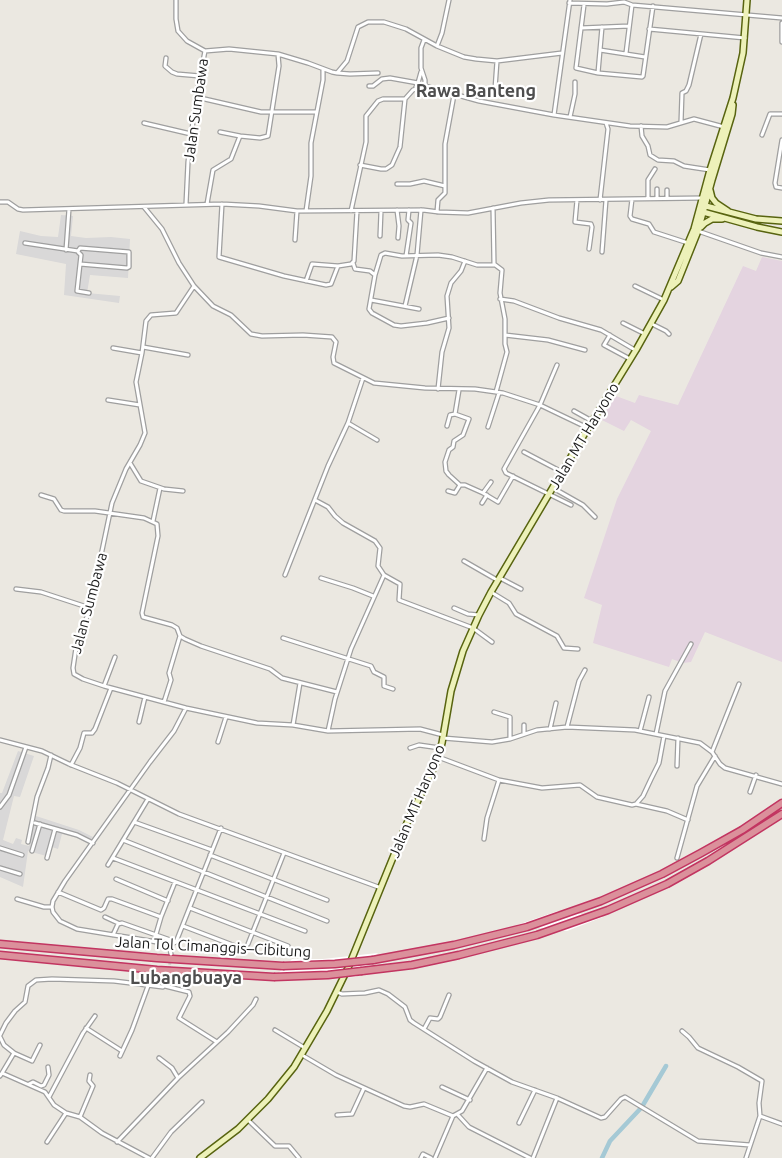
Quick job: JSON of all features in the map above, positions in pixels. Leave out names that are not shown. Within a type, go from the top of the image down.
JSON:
[{"type":"highway","points":[[742,830],[782,797]]},
{"type":"highway","name":"Jalan Tol Cimanggis–Cibitung","points":[[0,944],[157,958],[283,966],[373,960],[454,945],[527,927],[601,902],[662,874],[742,830],[782,803]]},
{"type":"highway","name":"Jalan Tol Cimanggis–Cibitung","points":[[0,955],[157,970],[274,977],[362,972],[412,964],[458,955],[537,935],[608,910],[667,884],[708,861],[782,814]]},
{"type":"main road","name":"Jalan MT Haryono","points":[[669,289],[678,280],[698,231],[702,198],[733,98],[745,38],[746,0]]},
{"type":"main road","name":"Jalan MT Haryono","points":[[200,1158],[248,1120],[282,1082],[306,1049],[337,992],[407,823],[438,757],[451,691],[463,651],[473,628],[491,592],[652,324],[664,300],[710,187],[732,114],[733,98]]},
{"type":"main road","points":[[710,187],[712,198],[716,203],[731,213]]},
{"type":"main road","points":[[702,208],[756,219],[782,221]]},
{"type":"main road","points":[[702,208],[730,220]]},
{"type":"main road","points":[[698,231],[705,223],[712,219],[730,220],[782,232]]},
{"type":"street","name":"Jalan Sumbawa","points":[[176,0],[178,31],[187,41],[205,51],[196,97],[188,162],[186,204]]},
{"type":"street","points":[[437,46],[442,33],[449,0]]},
{"type":"street","points":[[554,115],[570,2],[584,5],[624,2],[632,5],[782,18]]},
{"type":"street","points":[[584,5],[576,68],[598,73],[642,77],[653,6]]},
{"type":"street","points":[[626,53],[632,5]]},
{"type":"street","points":[[337,72],[347,61],[354,37],[361,25],[368,22],[393,24],[464,57],[497,61],[562,53]]},
{"type":"street","points":[[782,23],[782,42]]},
{"type":"street","points":[[581,28],[629,26]]},
{"type":"street","points":[[598,73],[602,27]]},
{"type":"street","points":[[650,29],[745,38]]},
{"type":"street","points":[[681,122],[682,93],[686,91],[689,85],[700,34]]},
{"type":"street","points":[[424,40],[420,58],[425,86]]},
{"type":"street","points":[[205,51],[229,49],[278,54],[337,72],[378,73]]},
{"type":"street","points":[[600,50],[645,57]]},
{"type":"street","points":[[220,132],[240,136],[267,137],[279,66],[278,54]]},
{"type":"street","points":[[166,58],[165,66],[172,72],[200,76]]},
{"type":"street","points":[[496,89],[497,61]]},
{"type":"street","points":[[306,211],[311,176],[311,143],[323,80],[323,69]]},
{"type":"street","points":[[360,165],[386,169],[392,165],[400,147],[405,99],[417,85],[422,71]]},
{"type":"street","points":[[369,86],[386,78],[425,86],[454,95],[554,115],[641,126],[667,127],[696,119],[724,127]]},
{"type":"street","points":[[570,117],[575,94],[575,82]]},
{"type":"street","points":[[437,212],[438,200],[443,196],[445,186],[445,144],[454,95]]},
{"type":"street","points":[[196,97],[261,112],[317,112]]},
{"type":"street","points":[[351,211],[366,142],[366,116],[374,104],[383,99],[405,99]]},
{"type":"street","points":[[762,135],[770,114],[782,114]]},
{"type":"street","points":[[600,200],[608,129],[605,122]]},
{"type":"street","points":[[144,123],[192,134]]},
{"type":"street","points":[[641,126],[642,136],[648,146],[650,155],[658,160],[674,161],[684,166],[710,170]]},
{"type":"street","points":[[208,204],[213,170],[231,159],[240,136]]},
{"type":"street","points":[[782,140],[775,183],[776,187],[782,188]]},
{"type":"street","points":[[648,198],[648,180],[654,169]]},
{"type":"street","points":[[397,184],[424,181],[445,186]]},
{"type":"street","points":[[657,189],[657,198]]},
{"type":"street","points":[[667,190],[667,198]]},
{"type":"street","points":[[0,202],[8,202],[21,210],[222,204],[297,211],[421,210],[468,213],[529,202],[702,198]]},
{"type":"street","points":[[632,199],[630,216],[632,219],[649,224],[654,232],[688,243]]},
{"type":"street","points":[[577,200],[575,222],[590,224],[592,227],[589,249]]},
{"type":"street","points":[[602,252],[606,200]]},
{"type":"street","points":[[222,204],[220,256],[306,281],[330,284],[338,266]]},
{"type":"street","points":[[144,206],[162,229],[179,263],[194,286],[213,306],[232,315],[254,335],[332,337],[336,342],[333,357],[334,363],[363,378],[380,384],[498,392],[540,405],[588,428]]},
{"type":"street","points":[[493,208],[494,265]]},
{"type":"street","points":[[66,250],[69,209]]},
{"type":"street","points":[[396,210],[399,226],[398,238]]},
{"type":"street","points":[[406,256],[411,223],[408,220],[409,210]]},
{"type":"street","points":[[404,306],[417,255],[421,210]]},
{"type":"street","points":[[295,240],[297,211]]},
{"type":"street","points":[[357,211],[353,263],[355,269],[370,271],[375,275]]},
{"type":"street","points":[[380,236],[381,211]]},
{"type":"street","points":[[698,231],[761,253],[782,257]]},
{"type":"street","points":[[25,243],[78,252],[81,255],[77,291],[89,293]]},
{"type":"street","points":[[78,252],[80,248],[128,252],[130,254],[129,267],[127,268],[80,264]]},
{"type":"street","points":[[449,318],[427,323],[398,326],[372,313],[369,309],[375,275],[383,253],[406,256],[446,256],[477,265],[494,265],[502,270],[500,299],[505,319],[507,354],[488,427]]},
{"type":"street","points":[[438,389],[442,352],[449,328],[447,296],[451,283],[461,271],[465,261]]},
{"type":"street","points":[[306,281],[312,264],[338,266],[353,263]]},
{"type":"street","name":"Jalan Sumbawa","points":[[194,286],[176,313],[152,314],[148,317],[136,378],[145,433],[114,497],[90,608],[76,648],[72,671],[76,676],[111,688],[226,717],[258,723],[293,725],[328,731],[428,730],[443,736],[489,742],[567,727],[640,731],[700,743],[712,752],[725,768],[756,775],[782,784]]},
{"type":"street","points":[[634,286],[664,300]]},
{"type":"street","points":[[500,299],[518,302],[546,314],[589,326],[610,335],[636,350]]},
{"type":"street","points":[[371,300],[419,309]]},
{"type":"street","points":[[623,323],[645,334]]},
{"type":"street","points":[[652,324],[669,334]]},
{"type":"street","points":[[505,335],[548,340],[585,350]]},
{"type":"street","points":[[610,335],[604,346],[631,359]]},
{"type":"street","points":[[143,347],[188,355]]},
{"type":"street","points":[[113,348],[142,353]]},
{"type":"street","points":[[558,365],[540,405],[504,467],[506,473],[571,506]]},
{"type":"street","points":[[285,575],[328,466],[348,423],[363,378]]},
{"type":"street","points":[[455,414],[459,390]]},
{"type":"street","points":[[108,400],[140,405]]},
{"type":"street","points":[[574,411],[592,421]]},
{"type":"street","points":[[447,426],[450,415],[455,414],[469,419],[463,435],[454,441],[453,447],[449,450],[445,465],[449,475],[460,485],[465,485],[498,502],[513,476]]},
{"type":"street","points":[[348,423],[377,440]]},
{"type":"street","points":[[524,452],[562,472]]},
{"type":"street","points":[[129,463],[141,481],[160,488],[183,491]]},
{"type":"street","points":[[482,502],[491,482]]},
{"type":"street","points":[[448,491],[455,493],[460,485]]},
{"type":"street","points":[[153,521],[160,488]]},
{"type":"street","points":[[552,488],[583,505],[595,517]]},
{"type":"street","points":[[41,495],[54,499],[61,510],[110,513],[153,521],[157,524],[158,533],[142,616],[177,628],[180,636],[169,673],[172,680],[164,702]]},
{"type":"street","points":[[315,500],[328,507],[343,523],[375,542],[380,548],[378,566],[384,575],[400,584],[399,600],[473,628],[492,642]]},
{"type":"street","points":[[464,561],[521,589]]},
{"type":"street","points":[[328,731],[332,708],[348,658],[373,596],[384,575]]},
{"type":"street","points":[[321,578],[373,596]]},
{"type":"street","points":[[16,589],[41,592],[90,608]]},
{"type":"street","points":[[491,592],[509,603],[516,614],[557,636],[565,648],[578,649]]},
{"type":"street","points":[[454,608],[468,614],[479,615]]},
{"type":"street","points":[[180,636],[201,646],[270,669],[278,676],[337,692]]},
{"type":"street","points":[[283,638],[371,666],[374,672],[383,676],[384,686],[393,689]]},
{"type":"street","points":[[656,734],[665,691],[691,644]]},
{"type":"street","points":[[104,686],[115,657]]},
{"type":"street","points":[[567,727],[578,681],[585,670]]},
{"type":"street","points":[[293,725],[300,683]]},
{"type":"street","points":[[712,752],[740,684]]},
{"type":"street","points":[[72,766],[84,733],[92,733],[96,729],[111,688]]},
{"type":"street","points":[[139,722],[145,697]]},
{"type":"street","points":[[640,731],[649,698]]},
{"type":"street","points":[[550,729],[556,703]]},
{"type":"street","points":[[186,708],[174,731],[58,892],[52,907],[56,917],[71,927],[83,930],[169,945],[176,942],[221,828]]},
{"type":"street","points":[[494,712],[510,717],[510,739]]},
{"type":"street","points":[[218,742],[226,717]]},
{"type":"street","points":[[524,725],[524,734]]},
{"type":"street","points":[[636,804],[648,787],[657,768],[664,736]]},
{"type":"street","points":[[677,766],[678,738]]},
{"type":"street","points":[[0,740],[51,756],[105,778],[179,814],[381,889]]},
{"type":"street","points":[[410,748],[419,745],[440,748]]},
{"type":"street","points":[[0,807],[9,795],[26,747]]},
{"type":"street","points":[[28,842],[36,797],[51,756]]},
{"type":"street","points":[[677,858],[696,786],[715,756]]},
{"type":"street","points":[[438,757],[499,780],[542,788],[575,784],[582,785],[594,796],[602,799],[667,811],[688,820]]},
{"type":"street","points":[[750,792],[756,775]]},
{"type":"street","points":[[484,839],[499,780]]},
{"type":"street","points":[[108,865],[148,799]]},
{"type":"street","points":[[134,822],[212,850]]},
{"type":"street","points":[[36,823],[93,843]]},
{"type":"street","points":[[32,851],[40,824]]},
{"type":"street","points":[[47,858],[56,829]]},
{"type":"street","points":[[123,840],[327,921]]},
{"type":"street","points":[[0,848],[22,855]]},
{"type":"street","points":[[248,944],[268,898],[284,853]]},
{"type":"street","points":[[210,854],[327,900]]},
{"type":"street","points":[[113,858],[305,931]]},
{"type":"street","points":[[0,868],[20,874]]},
{"type":"street","points":[[116,879],[168,901]]},
{"type":"street","points":[[154,941],[175,882]]},
{"type":"street","points":[[58,892],[101,910],[108,899],[112,899],[161,917]]},
{"type":"street","points":[[18,899],[44,907],[52,907]]},
{"type":"street","points":[[190,908],[288,946]]},
{"type":"street","points":[[105,917],[176,942]]},
{"type":"street","points":[[112,935],[119,923]]},
{"type":"street","points":[[182,926],[238,947]]},
{"type":"street","points":[[169,945],[171,954]]},
{"type":"street","points":[[165,986],[168,978]]},
{"type":"street","points":[[40,1045],[32,1061],[14,1053],[4,1044],[0,1036],[6,1023],[25,1002],[28,986],[36,980],[52,979],[114,981],[148,986],[165,986],[189,992],[190,996],[180,1018],[217,1042]]},
{"type":"street","points":[[120,1056],[148,986]]},
{"type":"street","points":[[337,992],[342,994],[383,991],[405,1007],[410,1020],[487,1068],[512,1082],[557,1098],[601,1118],[605,1117],[625,1097],[698,1141],[750,1145]]},
{"type":"street","points":[[424,1029],[430,1018],[440,1017],[449,995]]},
{"type":"street","points":[[117,1142],[178,1078],[253,1005],[256,999]]},
{"type":"street","points":[[49,1097],[86,1028],[95,1016]]},
{"type":"street","points":[[86,1028],[122,1051]]},
{"type":"street","points":[[275,1030],[306,1049]]},
{"type":"street","points":[[682,1031],[689,1036],[698,1048],[738,1066],[761,1080],[760,1116],[746,1158]]},
{"type":"street","points":[[14,1053],[1,1074],[45,1092],[54,1105],[66,1113],[80,1117],[117,1142],[150,1158],[171,1132],[202,1102]]},
{"type":"street","points":[[302,1055],[336,1075],[407,1108],[424,1104],[453,1116],[458,1115],[470,1100],[487,1068]]},
{"type":"street","points":[[159,1058],[172,1068],[178,1078]]},
{"type":"street","points":[[29,1084],[32,1082],[41,1086],[44,1085],[49,1075],[48,1067]]},
{"type":"street","points":[[80,1117],[93,1086],[89,1081],[90,1075]]},
{"type":"street","points":[[442,1087],[470,1100]]},
{"type":"street","points":[[337,1115],[352,1114],[364,1088]]},
{"type":"street","points":[[519,1123],[534,1090]]},
{"type":"street","points":[[458,1115],[469,1127],[531,1158],[557,1098]]},
{"type":"street","points":[[47,1142],[66,1113]]},
{"type":"street","points":[[436,1158],[453,1116]]},
{"type":"street","points":[[760,1116],[782,1124]]},
{"type":"street","points":[[248,1120],[275,1146],[289,1146],[300,1158]]},
{"type":"street","points":[[421,1158],[424,1154],[431,1158]]},
{"type":"shaded area","points":[[61,215],[73,216],[71,236],[130,239],[128,278],[90,275],[87,293],[120,296],[119,303],[64,295],[66,264],[16,254],[20,231],[41,236],[58,237]]},
{"type":"shaded area","points":[[762,257],[782,261],[782,662],[705,632],[691,662],[683,663],[672,659],[669,667],[593,643],[602,605],[584,598],[617,499],[651,431],[631,420],[624,431],[600,419],[616,396],[635,403],[639,395],[678,405],[743,266],[756,271]]},
{"type":"shaded area","points":[[18,751],[34,756],[20,797],[14,796],[3,840],[13,844],[16,838],[22,840],[21,844],[29,846],[36,816],[79,830],[93,837],[90,841],[62,834],[58,849],[52,847],[50,857],[28,851],[23,887],[0,877],[0,793],[2,793]]},
{"type":"pier","points":[[558,911],[603,917],[567,931],[517,925]]},
{"type":"pier","points":[[378,953],[356,977],[271,981],[292,959],[323,959]]},
{"type":"waterway","points":[[643,1105],[666,1066]]},
{"type":"waterway","points":[[602,1158],[610,1141],[641,1108]]},
{"type":"tunnel","points":[[168,978],[171,954]]},
{"type":"district","name":"Rawa Banteng","points":[[476,91]]},
{"type":"district","name":"Lubangbuaya","points":[[186,978]]}]
